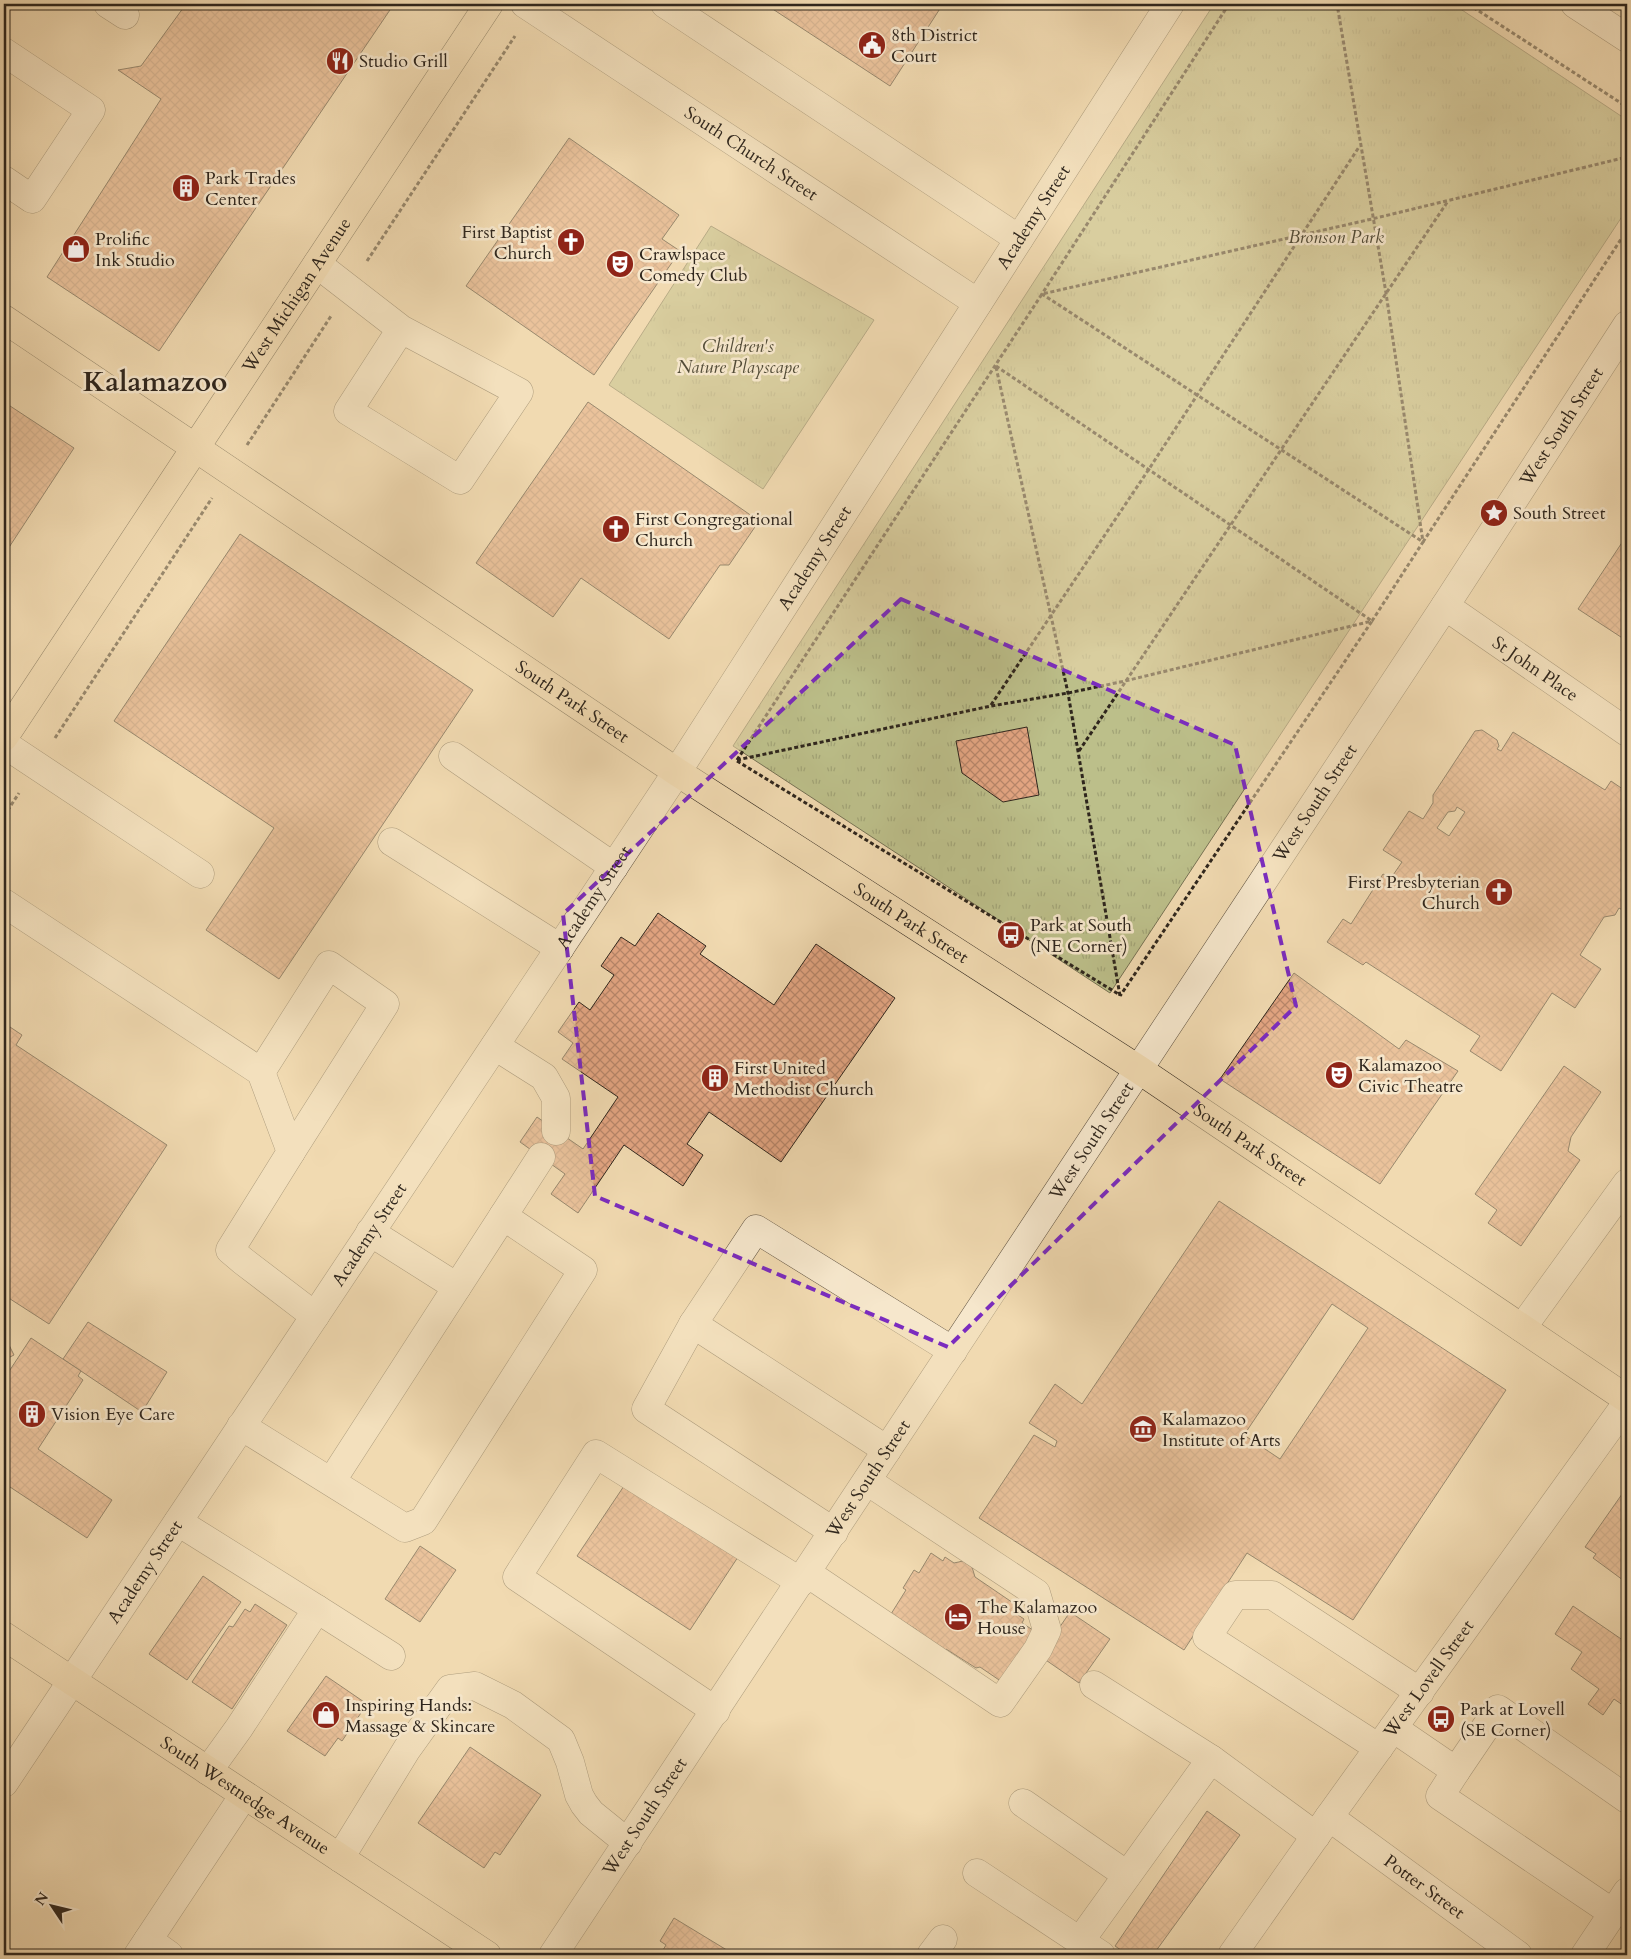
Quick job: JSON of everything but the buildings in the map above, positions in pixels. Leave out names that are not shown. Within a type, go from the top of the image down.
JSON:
[{"type":"main road","name":"West Michigan Avenue","points":[[4,737],[489,4]]},
{"type":"main road","name":"South Park Street","points":[[4,319],[677,772],[1138,1069],[1627,1399]]},
{"type":"main road","name":"South Westnedge Avenue","points":[[4,1636],[487,1955]]},
{"type":"street","points":[[666,4],[1019,239]]},
{"type":"street","name":"Academy Street","points":[[4,1783],[677,772],[1170,4]]},
{"type":"street","points":[[1575,4],[1627,38]]},
{"type":"street","name":"South Church Street","points":[[529,6],[978,303]]},
{"type":"street","points":[[4,52],[91,110],[32,199],[4,180]]},
{"type":"street","points":[[317,264],[401,329],[519,392],[460,480],[348,410],[401,329]]},
{"type":"street","name":"West South Street","points":[[553,1955],[804,1578],[1627,325]]},
{"type":"street","name":"St John Place","points":[[1444,606],[1627,732]]},
{"type":"street","points":[[4,744],[200,874]]},
{"type":"street","points":[[453,756],[614,867]]},
{"type":"street","points":[[392,842],[560,948]]},
{"type":"street","points":[[4,903],[261,1072],[290,1152]]},
{"type":"street","points":[[261,1072],[329,965],[385,1004],[230,1250],[315,1316]]},
{"type":"street","points":[[495,1046],[544,1077],[556,1098],[556,1131]]},
{"type":"street","points":[[331,1482],[541,1157]]},
{"type":"street","points":[[1522,1328],[1627,1183]]},
{"type":"street","points":[[241,1426],[405,1528],[423,1521],[583,1270],[503,1216]]},
{"type":"street","points":[[834,1532],[646,1409],[693,1324],[756,1229],[953,1351]]},
{"type":"street","points":[[370,1232],[457,1287]]},
{"type":"street","points":[[693,1324],[887,1450]]},
{"type":"street","name":"West Lovell Street","points":[[1232,1955],[1627,1403]]},
{"type":"street","points":[[716,1711],[517,1577],[596,1454],[804,1578],[1000,1704],[1038,1649],[1047,1630],[1036,1594],[867,1481]]},
{"type":"street","points":[[178,1522],[391,1656]]},
{"type":"street","points":[[1420,1692],[1272,1595],[1235,1596],[1207,1637],[1386,1738],[1456,1771]]},
{"type":"street","points":[[208,1771],[239,1728],[317,1609]]},
{"type":"street","name":"Potter Street","points":[[1094,1685],[1322,1827],[1518,1955]]},
{"type":"street","points":[[340,1858],[407,1749],[450,1689],[475,1686],[513,1705],[561,1740],[570,1762],[579,1795],[584,1804],[591,1813],[628,1843]]},
{"type":"street","points":[[1585,1955],[1620,1902],[1440,1796],[1498,1709],[1627,1799]]},
{"type":"street","points":[[977,1873],[1090,1948],[1128,1875],[1211,1759]]},
{"type":"street","points":[[151,1950],[244,1795]]},
{"type":"street","points":[[1023,1803],[1128,1875]]},
{"type":"path","points":[[737,760],[996,366],[1229,4]]},
{"type":"path","points":[[1336,4],[1386,293],[1423,542]]},
{"type":"path","points":[[1468,4],[1627,107]]},
{"type":"path","points":[[4,816],[349,289],[529,6]]},
{"type":"path","points":[[991,706],[1149,469],[1196,394],[1360,146]]},
{"type":"path","points":[[1042,294],[1372,219],[1627,157]]},
{"type":"path","points":[[1079,751],[1448,200]]},
{"type":"path","points":[[1120,996],[1372,621],[1627,230]]},
{"type":"path","points":[[1042,294],[1423,542]]},
{"type":"path","points":[[996,366],[1372,621]]},
{"type":"path","points":[[996,366],[1068,694],[1120,996]]},
{"type":"path","points":[[737,760],[991,706],[1068,694],[1372,621]]},
{"type":"path","points":[[737,760],[1120,996]]},
{"type":"highlighted area","points":[[901,599],[1235,745],[1296,1006],[948,1347],[595,1196],[563,914]]},
{"type":"green space","name":"Bronson Park","points":[[1214,4],[1453,4],[1627,120],[1627,209],[1110,993],[733,746]]},
{"type":"green space","name":"Children's Nature Playscape","points":[[711,226],[874,320],[763,489],[609,385]]},
{"type":"place","name":"8th District Court","points":[[872,45]]},
{"type":"place","name":"Studio Grill","points":[[340,61]]},
{"type":"place","name":"Park Trades Center","points":[[186,188]]},
{"type":"place","name":"First Baptist Church","points":[[571,242]]},
{"type":"place","name":"Prolific Ink Studio","points":[[76,249]]},
{"type":"place","name":"Crawlspace Comedy Club","points":[[620,264]]},
{"type":"place","name":"South Street","points":[[1494,513]]},
{"type":"place","name":"First Congregational Church","points":[[616,529]]},
{"type":"place","name":"First Presbyterian Church","points":[[1499,892]]},
{"type":"place","name":"Park at South (NE Corner)","points":[[1011,935]]},
{"type":"place","name":"Kalamazoo Civic Theatre","points":[[1339,1075]]},
{"type":"place","name":"First United Methodist Church","points":[[715,1078]]},
{"type":"place","name":"Vision Eye Care","points":[[32,1414]]},
{"type":"place","name":"Kalamazoo Institute of Arts","points":[[1143,1429]]},
{"type":"place","name":"The Kalamazoo House","points":[[958,1617]]},
{"type":"place","name":"Inspiring Hands: Massage & Skincare","points":[[326,1715]]},
{"type":"place","name":"Park at Lovell (SE Corner)","points":[[1441,1719]]},
{"type":"district","name":"Kalamazoo","points":[[155,382]]}]
